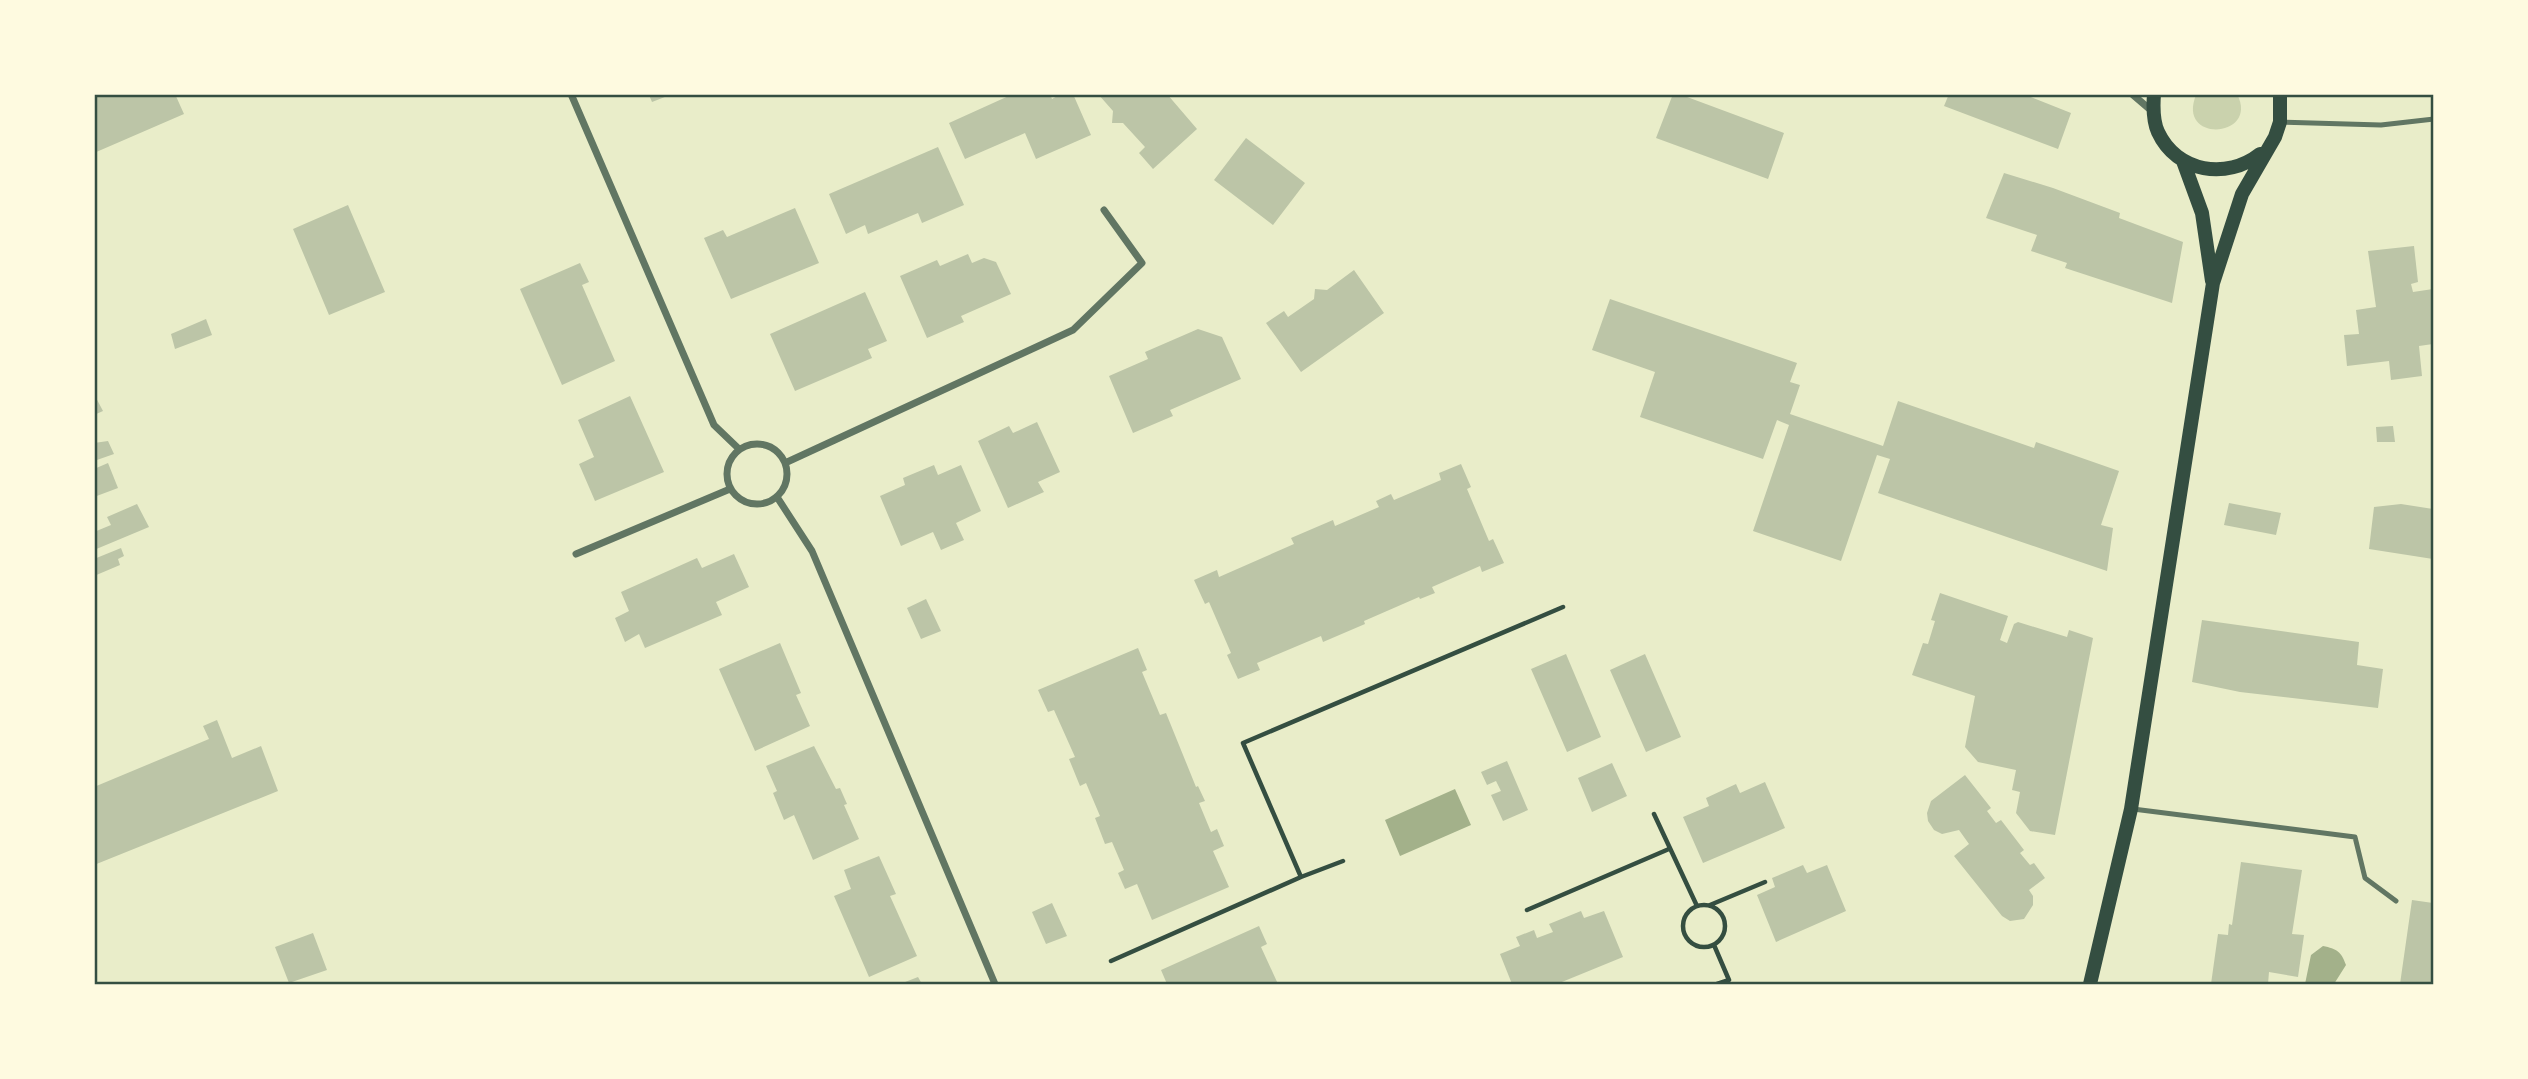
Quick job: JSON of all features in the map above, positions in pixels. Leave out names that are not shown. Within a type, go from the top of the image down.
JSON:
[{"type":"main road","points":[[2154,94],[2153,113],[2158,132],[2168,148],[2183,161],[2204,169],[2227,170],[2248,163],[2265,149]]},
{"type":"main road","points":[[2090,985],[2132,809],[2213,283],[2242,194],[2280,122],[2280,94]]},
{"type":"main road","points":[[2183,161],[2202,213],[2213,283]]},
{"type":"street","points":[[571,94],[714,425],[739,449]]},
{"type":"street","points":[[2132,94],[2153,113]]},
{"type":"street","points":[[785,463],[1073,330],[1142,263],[1104,210]]},
{"type":"street","points":[[753,444],[773,449],[785,463],[785,485],[777,497],[761,504],[741,500],[730,489],[727,471],[731,458],[739,449],[753,444]]},
{"type":"street","points":[[576,554],[730,489]]},
{"type":"street","points":[[777,497],[813,551],[995,985]]},
{"type":"lane","points":[[2280,122],[2381,125],[2434,119]]},
{"type":"lane","points":[[2132,809],[2355,837],[2365,878],[2396,901]]},
{"type":"path","points":[[1301,877],[1243,743],[1563,607]]},
{"type":"path","points":[[1654,814],[1697,906]]},
{"type":"path","points":[[1527,910],[1669,849]]},
{"type":"path","points":[[1111,961],[1343,860]]},
{"type":"path","points":[[1709,906],[1720,912],[1726,928],[1714,945],[1699,946],[1686,937],[1683,924],[1688,913],[1697,906],[1709,906],[1765,882]]},
{"type":"path","points":[[1714,945],[1730,982],[1717,985]]},
{"type":"shaded area","points":[[2237,94],[2241,109],[2237,120],[2229,127],[2206,128],[2197,122],[2193,111],[2196,95]]},
{"type":"shaded area","points":[[1455,789],[1471,825],[1400,856],[1385,820]]},
{"type":"shaded area","points":[[2323,946],[2338,951],[2346,965],[2334,984],[2305,984],[2311,955]]},
{"type":"building","points":[[94,94],[175,94],[184,114],[94,153]]},
{"type":"building","points":[[1013,94],[1050,94],[1052,99],[1061,94],[1073,94],[1091,135],[1036,159],[1025,133],[965,159],[949,123]]},
{"type":"building","points":[[1098,94],[1167,94],[1197,129],[1153,169],[1139,153],[1145,147],[1123,123],[1112,123],[1113,111]]},
{"type":"building","points":[[1673,94],[1784,133],[1768,179],[1656,138]]},
{"type":"building","points":[[1949,94],[2023,94],[2071,113],[2058,149],[1944,106]]},
{"type":"building","points":[[649,95],[670,95],[652,102]]},
{"type":"building","points":[[1246,138],[1305,183],[1273,225],[1214,180]]},
{"type":"building","points":[[938,147],[964,205],[922,223],[918,213],[868,234],[865,225],[846,234],[829,194]]},
{"type":"building","points":[[2004,173],[2120,213],[2119,218],[2183,242],[2172,303],[2065,268],[2067,263],[2031,251],[2037,235],[1986,218]]},
{"type":"building","points":[[348,205],[385,292],[329,315],[293,229]]},
{"type":"building","points":[[795,208],[819,263],[731,299],[704,238],[723,230],[727,237]]},
{"type":"building","points":[[2414,246],[2418,282],[2411,284],[2413,292],[2433,289],[2433,344],[2419,346],[2422,376],[2391,380],[2389,361],[2347,366],[2344,335],[2359,334],[2356,310],[2376,307],[2368,251]]},
{"type":"building","points":[[968,254],[972,263],[984,258],[996,262],[1011,294],[961,316],[964,322],[927,338],[900,276],[937,260],[940,266]]},
{"type":"building","points":[[580,263],[589,282],[582,285],[615,361],[562,385],[520,289]]},
{"type":"building","points":[[1354,270],[1384,313],[1301,372],[1266,323],[1284,311],[1288,317],[1314,299],[1315,289],[1327,290]]},
{"type":"building","points":[[865,292],[887,341],[868,349],[872,358],[795,391],[770,334]]},
{"type":"building","points":[[1610,299],[1797,363],[1790,382],[1800,385],[1790,414],[1883,446],[1898,401],[2034,448],[2036,442],[2119,471],[2101,525],[2113,528],[2107,571],[1878,493],[1890,459],[1877,455],[1841,561],[1753,531],[1789,425],[1777,420],[1763,459],[1640,417],[1655,372],[1592,350]]},
{"type":"building","points":[[206,319],[212,335],[175,349],[171,334]]},
{"type":"building","points":[[1198,329],[1222,337],[1241,379],[1170,410],[1173,416],[1133,433],[1109,376],[1148,359],[1145,352]]},
{"type":"building","points":[[94,394],[103,411],[94,415]]},
{"type":"building","points":[[630,396],[664,472],[595,501],[579,464],[594,457],[578,420]]},
{"type":"building","points":[[1037,422],[1060,472],[1038,482],[1044,492],[1008,508],[978,441],[1009,426],[1013,433]]},
{"type":"building","points":[[2393,426],[2395,442],[2377,442],[2376,427]]},
{"type":"building","points":[[108,441],[114,454],[94,461],[94,443]]},
{"type":"building","points":[[108,463],[118,488],[94,497],[94,469]]},
{"type":"building","points":[[1461,464],[1471,487],[1467,489],[1489,541],[1493,539],[1504,563],[1482,572],[1480,566],[1432,587],[1435,593],[1420,599],[1419,597],[1364,621],[1365,624],[1323,642],[1321,636],[1257,663],[1260,670],[1238,679],[1227,655],[1231,653],[1209,602],[1205,604],[1194,580],[1217,570],[1219,577],[1294,544],[1291,538],[1333,520],[1335,526],[1379,507],[1376,501],[1391,494],[1394,500],[1441,480],[1439,473]]},
{"type":"building","points":[[934,465],[938,475],[961,465],[981,511],[956,523],[964,540],[941,550],[933,532],[901,546],[880,496],[905,485],[903,478]]},
{"type":"building","points":[[2229,503],[2281,513],[2276,535],[2224,525]]},
{"type":"building","points":[[137,504],[149,527],[94,550],[94,532],[111,525],[107,517]]},
{"type":"building","points":[[2401,504],[2433,509],[2433,559],[2369,549],[2374,507]]},
{"type":"building","points":[[121,548],[124,556],[118,559],[120,565],[94,576],[94,559]]},
{"type":"building","points":[[734,554],[749,587],[716,602],[722,615],[645,648],[639,634],[625,642],[615,618],[629,611],[621,592],[697,558],[702,568]]},
{"type":"building","points":[[1940,593],[2008,616],[2000,640],[2007,643],[2014,624],[2018,622],[2067,637],[2069,630],[2093,638],[2055,835],[2030,831],[2016,813],[2020,792],[2012,790],[2016,770],[1978,762],[1965,747],[1975,696],[1912,675],[1923,643],[1928,644],[1935,621],[1931,620]]},
{"type":"building","points":[[926,599],[941,631],[921,639],[907,608]]},
{"type":"building","points":[[2202,620],[2359,642],[2357,665],[2383,669],[2378,708],[2240,692],[2192,682]]},
{"type":"building","points":[[780,643],[801,693],[796,695],[810,726],[755,751],[719,669]]},
{"type":"building","points":[[1138,648],[1147,670],[1142,672],[1160,715],[1166,713],[1196,787],[1198,786],[1205,801],[1199,803],[1211,832],[1217,829],[1224,846],[1213,851],[1229,887],[1152,920],[1137,884],[1125,889],[1118,873],[1124,870],[1112,842],[1105,844],[1095,818],[1100,816],[1086,783],[1080,786],[1069,759],[1075,757],[1054,710],[1048,712],[1038,690]]},
{"type":"building","points":[[1566,654],[1601,737],[1567,752],[1531,669]]},
{"type":"building","points":[[1645,654],[1681,737],[1646,752],[1610,670]]},
{"type":"building","points":[[217,720],[232,758],[261,746],[278,791],[94,865],[94,787],[209,739],[203,726]]},
{"type":"building","points":[[814,746],[836,789],[840,788],[847,804],[844,805],[859,839],[813,860],[794,815],[784,820],[773,793],[777,791],[766,766]]},
{"type":"building","points":[[1507,761],[1528,810],[1503,821],[1491,795],[1501,791],[1496,781],[1487,785],[1481,772]]},
{"type":"building","points":[[1612,763],[1627,796],[1592,812],[1578,778]]},
{"type":"building","points":[[1965,775],[1991,808],[1987,811],[1996,823],[2001,820],[2024,850],[2020,853],[2030,865],[2034,863],[2045,878],[2029,890],[2033,896],[2033,905],[2024,919],[2010,921],[2002,916],[1954,856],[1969,844],[1959,830],[1942,834],[1934,830],[1928,821],[1927,813],[1931,801]]},
{"type":"building","points":[[1765,782],[1785,828],[1703,863],[1683,817],[1709,806],[1706,798],[1736,784],[1740,793]]},
{"type":"building","points":[[879,856],[896,894],[890,896],[917,956],[869,977],[834,896],[851,889],[844,870]]},
{"type":"building","points":[[2241,862],[2302,870],[2292,934],[2304,935],[2298,977],[2269,972],[2268,984],[2211,984],[2218,934],[2228,935],[2229,924],[2232,925]]},
{"type":"building","points":[[1803,865],[1807,873],[1827,865],[1846,911],[1776,942],[1757,895],[1775,887],[1772,878]]},
{"type":"building","points":[[2412,900],[2433,903],[2433,984],[2400,984]]},
{"type":"building","points":[[1052,903],[1067,936],[1046,944],[1032,912]]},
{"type":"building","points":[[1581,911],[1584,918],[1604,911],[1623,957],[1557,984],[1512,984],[1500,954],[1520,946],[1516,937],[1534,930],[1537,938],[1553,932],[1549,924]]},
{"type":"building","points":[[1259,926],[1267,944],[1261,947],[1278,984],[1167,984],[1161,970]]},
{"type":"building","points":[[313,933],[327,970],[289,983],[275,947]]},
{"type":"building","points":[[918,977],[922,984],[900,984]]}]
